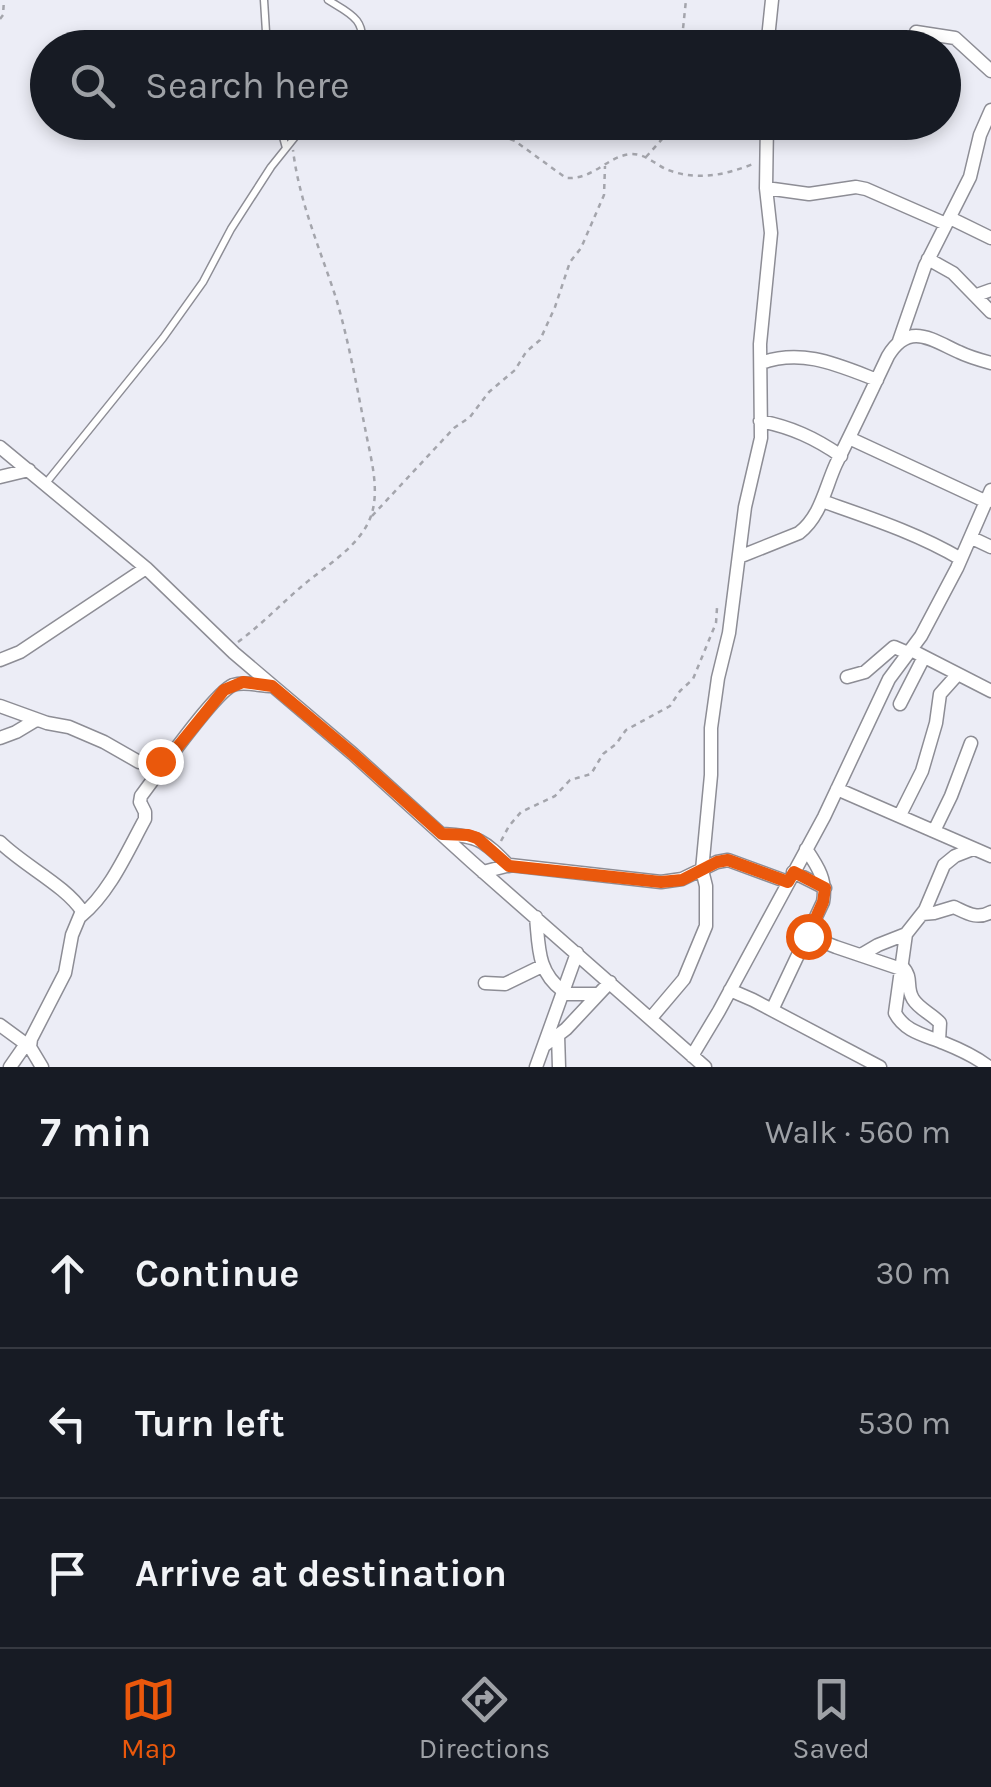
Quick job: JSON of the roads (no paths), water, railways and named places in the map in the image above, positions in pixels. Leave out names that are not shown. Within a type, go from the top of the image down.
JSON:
[{"type":"street","points":[[769,30],[772,0]]},
{"type":"street","points":[[961,43],[991,70]]},
{"type":"street","points":[[899,342],[928,259],[970,177],[989,118]]},
{"type":"street","points":[[651,1018],[684,979],[706,926],[702,870],[711,728],[745,507],[760,438],[761,332],[772,233],[766,188],[767,140]]},
{"type":"street","points":[[766,188],[809,194],[866,189],[991,238]]},
{"type":"street","points":[[928,259],[954,273],[991,312]]},
{"type":"street","points":[[976,295],[991,290]]},
{"type":"street","points":[[739,556],[799,533],[815,516],[840,456],[899,342],[926,336],[991,363]]},
{"type":"street","points":[[761,364],[779,357],[802,357],[877,380]]},
{"type":"street","points":[[760,420],[815,438],[840,456]]},
{"type":"street","points":[[849,438],[989,496],[914,654],[900,704]]},
{"type":"street","points":[[0,447],[146,568],[229,649],[705,1067]]},
{"type":"street","points":[[0,477],[28,470]]},
{"type":"street","points":[[822,501],[886,522],[962,558]]},
{"type":"street","points":[[972,538],[991,547]]},
{"type":"street","points":[[0,660],[20,652],[146,568]]},
{"type":"street","points":[[847,677],[866,672],[894,647],[991,692]]},
{"type":"street","points":[[692,1056],[791,877],[889,678],[914,654]]},
{"type":"street","points":[[900,815],[922,772],[940,694],[958,674]]},
{"type":"street","points":[[10,1067],[28,1045],[64,973],[72,935],[81,916],[104,890],[145,819],[141,796],[224,690],[243,682],[272,686]]},
{"type":"street","points":[[0,706],[69,727],[139,762],[167,760]]},
{"type":"street","points":[[0,738],[36,720]]},
{"type":"street","points":[[949,860],[938,833],[971,743]]},
{"type":"street","points":[[837,788],[991,856]]},
{"type":"street","points":[[442,834],[477,838],[509,866]]},
{"type":"street","points":[[0,842],[15,858],[70,897],[79,906],[81,916]]},
{"type":"street","points":[[772,1010],[823,902],[824,878],[806,848]]},
{"type":"street","points":[[973,848],[949,860],[922,914],[906,934],[895,1013],[915,1032],[989,1067]]},
{"type":"street","points":[[484,872],[509,866],[661,882],[682,880],[728,860],[825,888]]},
{"type":"street","points":[[922,914],[954,907],[976,916],[991,912]]},
{"type":"street","points":[[536,917],[546,975],[563,993],[598,994]]},
{"type":"street","points":[[861,956],[906,934]]},
{"type":"street","points":[[808,936],[902,967],[910,976],[912,998],[940,1024],[939,1041]]},
{"type":"street","points":[[536,1067],[577,953]]},
{"type":"street","points":[[485,983],[505,984],[542,966]]},
{"type":"street","points":[[544,1045],[610,982]]},
{"type":"street","points":[[730,990],[880,1067]]},
{"type":"street","points":[[915,1032],[927,1011]]},
{"type":"street","points":[[0,1025],[28,1045],[42,1067]]},
{"type":"street","points":[[558,1035],[559,1067]]},
{"type":"lane","points":[[264,0],[266,30]]},
{"type":"lane","points":[[328,0],[349,13],[362,30]]},
{"type":"lane","points":[[287,140],[289,144]]},
{"type":"lane","points":[[46,483],[163,338],[292,140]]}]
